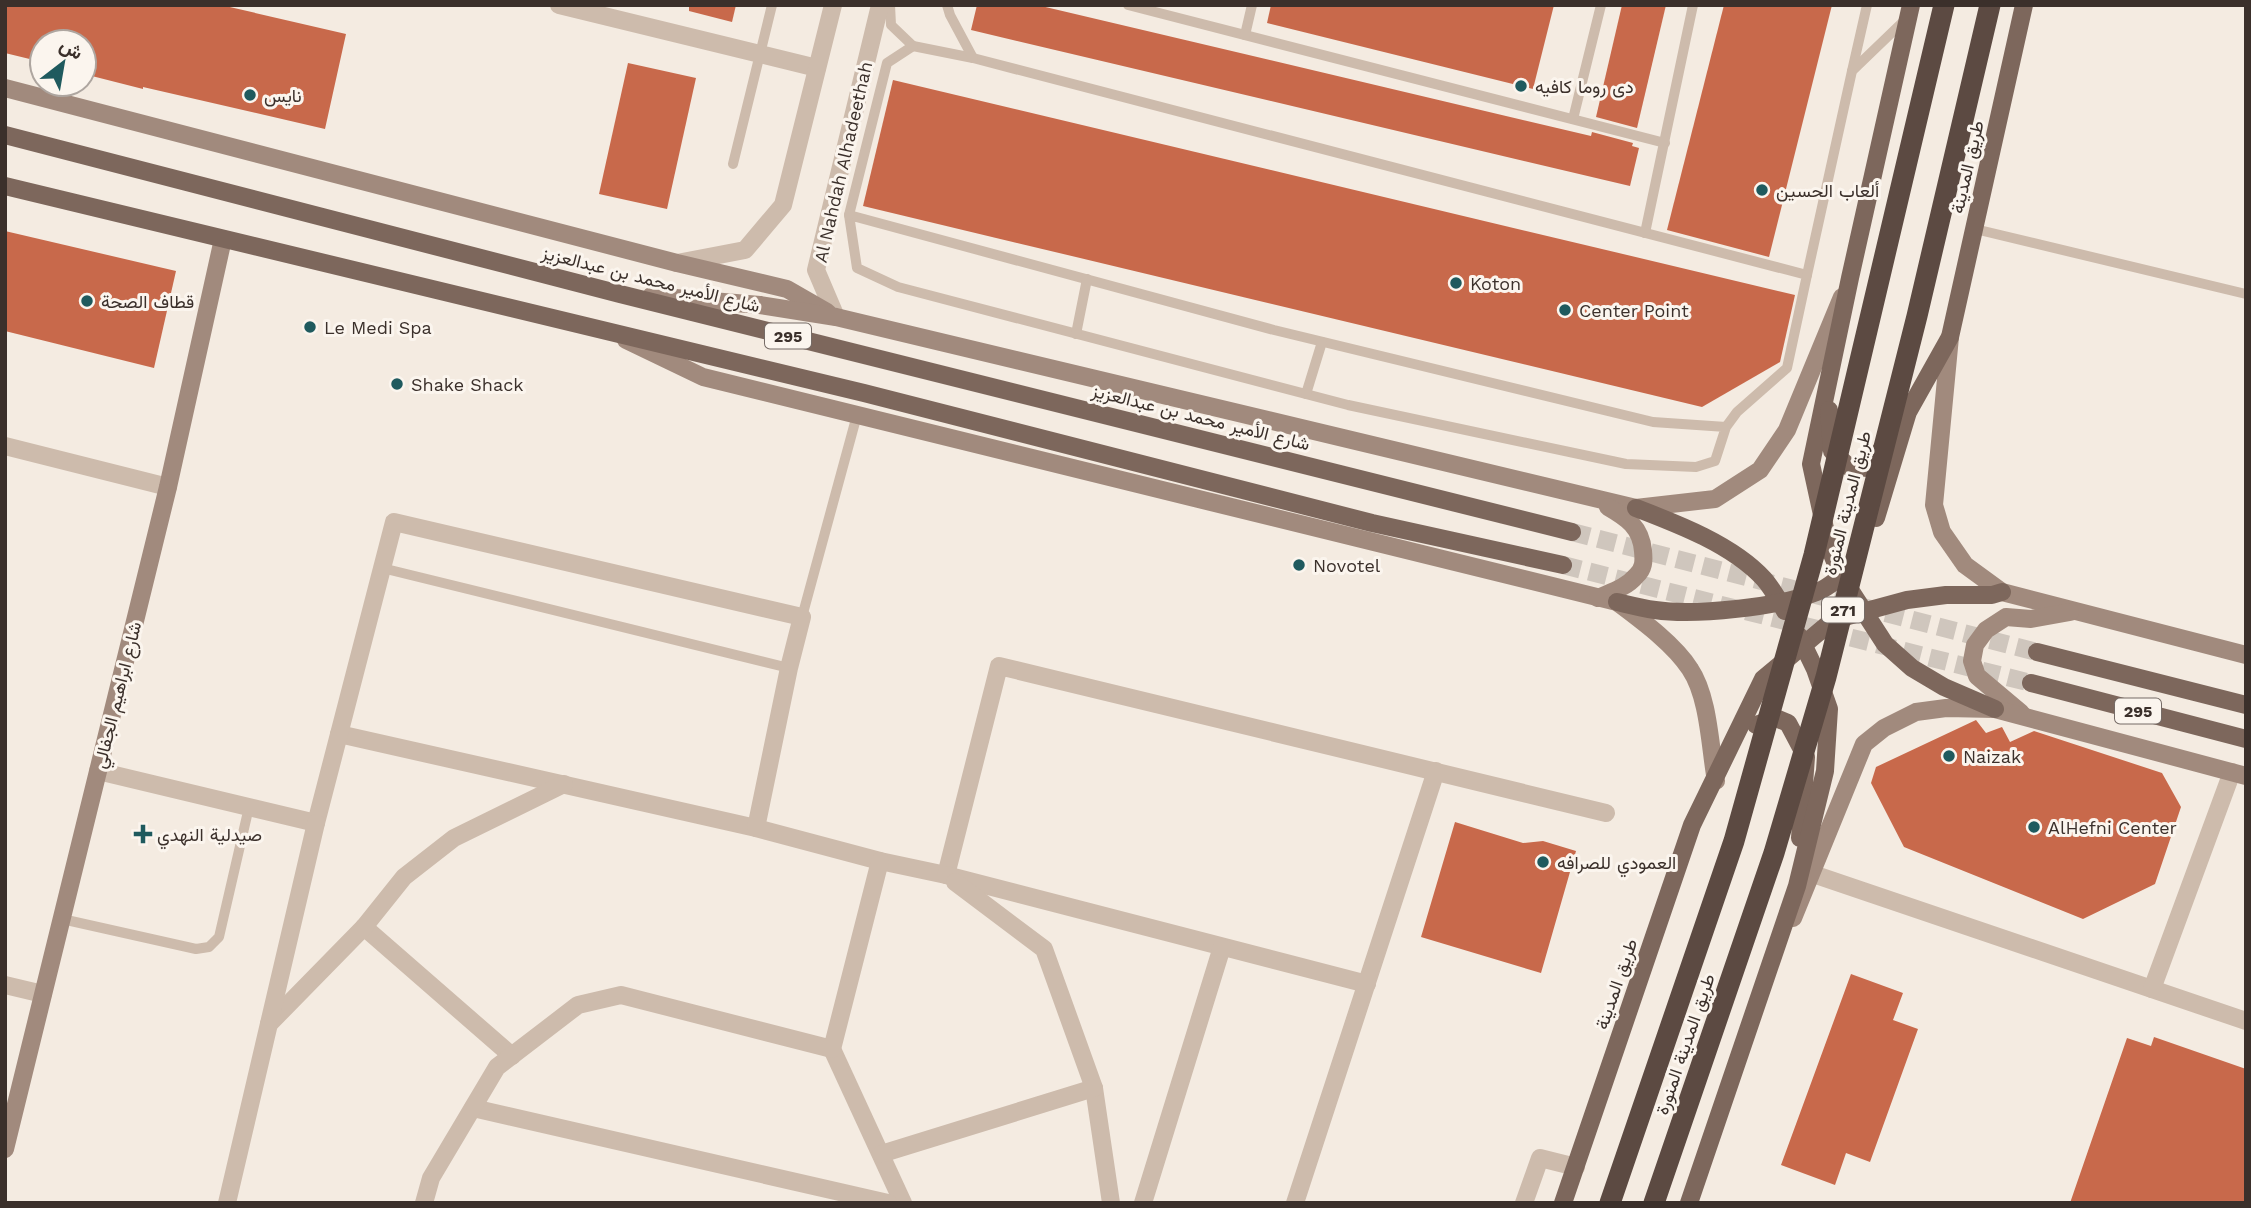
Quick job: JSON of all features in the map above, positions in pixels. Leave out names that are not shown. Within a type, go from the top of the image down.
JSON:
[{"type":"highway","name":"طريق المدينة المنورة","points":[[1610,1203],[1734,841],[1814,555],[1944,5]]},
{"type":"highway","name":"طريق المدينة المنورة","points":[[1654,1203],[1774,853],[1826,677],[1917,316],[1990,5]]},
{"type":"main road","name":"طريق المدينة","points":[[1908,412],[1950,337],[2024,5]]},
{"type":"main road","points":[[1910,11],[1811,464],[1829,547],[1841,576],[1885,644],[1912,668],[1944,687],[1995,709],[2239,774]]},
{"type":"main road","points":[[7,89],[677,263],[787,289],[836,317]]},
{"type":"main road","name":"شارع الأمير محمد بن عبدالعزيز","points":[[5,135],[620,294],[1572,532]]},
{"type":"main road","name":"295","points":[[5,186],[864,393],[1372,523],[1563,565]]},
{"type":"main road","name":"شارع ابراهيم الجفالي","points":[[5,1149],[168,487],[223,239]]},
{"type":"main road","points":[[1636,508],[1715,499],[1760,470],[1787,430],[1850,278]]},
{"type":"main road","points":[[620,294],[760,306],[836,317],[1636,508],[1708,538],[1764,579],[1803,644],[1829,709],[1825,771],[1797,886],[1689,1203]]},
{"type":"main road","points":[[610,332],[703,377],[1657,611],[1730,610],[1780,602],[1817,592],[1841,576],[1865,553],[1908,412]]},
{"type":"main road","points":[[1950,337],[1934,505],[1942,532],[1965,565],[2002,592],[2246,655]]},
{"type":"main road","points":[[1828,389],[1832,451],[1849,467],[1869,468],[1908,412]]},
{"type":"main road","points":[[1590,497],[1628,519],[1642,537],[1644,562],[1637,576],[1622,587],[1598,598]]},
{"type":"main road","points":[[1716,781],[1763,679],[1826,626],[1862,611],[1907,600],[1992,595],[2002,592]]},
{"type":"main road","points":[[1617,602],[1664,641],[1690,669],[1703,701],[1716,781]]},
{"type":"main road","points":[[2025,717],[1977,676],[1972,661],[1975,645],[1986,630],[2006,618],[2031,619],[2077,611]]},
{"type":"main road","name":"295","points":[[2037,652],[2246,705]]},
{"type":"main road","name":"295","points":[[2031,683],[2246,739]]},
{"type":"main road","points":[[1761,992],[1813,874],[1864,744],[1884,728],[1916,712],[1946,708],[1995,709]]},
{"type":"main road","points":[[1716,781],[1751,726],[1776,718],[1788,723],[1806,757],[1797,886]]},
{"type":"main road","name":"طريق المدينة","points":[[1563,1203],[1692,825],[1716,781]]},
{"type":"street","points":[[559,5],[817,68]]},
{"type":"street","points":[[677,263],[745,250],[783,205],[833,5]]},
{"type":"street","name":"Al Nahdah Alhadeethah","points":[[836,317],[816,270],[880,5]]},
{"type":"street","points":[[5,446],[168,487]]},
{"type":"street","points":[[227,1203],[316,823],[394,522],[802,617],[756,828]]},
{"type":"street","points":[[946,875],[999,666],[1606,813]]},
{"type":"street","points":[[339,734],[756,828],[1367,984]]},
{"type":"street","points":[[98,771],[316,823]]},
{"type":"street","points":[[1295,1203],[1436,771]]},
{"type":"street","points":[[2152,989],[2239,774]]},
{"type":"street","points":[[269,1025],[364,927],[404,877],[454,838],[564,785]]},
{"type":"street","points":[[880,861],[832,1049],[903,1203]]},
{"type":"street","points":[[1813,874],[2246,1021]]},
{"type":"street","points":[[946,875],[1044,949],[1094,1088],[1111,1203]]},
{"type":"street","points":[[364,927],[512,1056]]},
{"type":"street","points":[[1143,1203],[1222,947]]},
{"type":"street","points":[[5,985],[43,994]]},
{"type":"street","points":[[424,1203],[430,1178],[497,1067],[578,1006],[621,995],[832,1049]]},
{"type":"street","points":[[881,1154],[1094,1088]]},
{"type":"street","points":[[473,1108],[888,1203]]},
{"type":"street","points":[[1524,1203],[1540,1158],[1576,1167]]},
{"type":"lane","points":[[733,164],[772,5]]},
{"type":"lane","points":[[890,5],[891,25],[913,46],[973,58],[1807,275]]},
{"type":"lane","points":[[947,5],[973,58]]},
{"type":"lane","points":[[1128,5],[1664,143]]},
{"type":"lane","points":[[1245,35],[1252,5]]},
{"type":"lane","points":[[1573,119],[1601,5]]},
{"type":"lane","points":[[1645,233],[1693,5]]},
{"type":"lane","points":[[913,46],[887,63],[849,215],[857,268],[898,287],[1348,405],[1626,464],[1696,467],[1715,461],[1726,428],[1737,412],[1787,368],[1867,5]]},
{"type":"lane","points":[[1852,71],[1910,11]]},
{"type":"lane","points":[[849,215],[1322,342],[1653,422],[1726,428]]},
{"type":"lane","points":[[1975,229],[2246,294]]},
{"type":"lane","points":[[1076,334],[1087,279]]},
{"type":"lane","points":[[1306,394],[1322,342]]},
{"type":"lane","points":[[802,617],[857,415]]},
{"type":"lane","points":[[382,568],[789,668]]},
{"type":"lane","points":[[62,919],[196,949],[209,947],[219,937],[249,807]]},
{"type":"building","points":[[5,5],[221,5],[346,34],[325,129],[98,78],[98,28],[28,28],[28,59],[5,53]]},
{"type":"building","points":[[689,5],[736,5],[732,22],[689,11]]},
{"type":"building","points":[[977,5],[1037,5],[1591,136],[1592,132],[1633,143],[1632,146],[1639,148],[1630,186],[971,30]]},
{"type":"building","points":[[1271,5],[1554,5],[1533,89],[1267,23]]},
{"type":"building","points":[[1622,5],[1666,5],[1637,128],[1596,117]]},
{"type":"building","points":[[1724,5],[1832,5],[1769,257],[1667,230]]},
{"type":"building","points":[[628,63],[696,78],[667,209],[599,194]]},
{"type":"building","points":[[893,80],[1795,295],[1780,362],[1702,407],[863,206]]},
{"type":"building","name":"قطاف الصحة","points":[[5,231],[176,271],[154,368],[5,331]]},
{"type":"building","name":"AlHefni Center","points":[[1976,720],[1986,733],[2002,727],[2010,742],[2034,731],[2162,773],[2181,807],[2155,884],[2083,919],[1904,847],[1871,783],[1876,767]]},
{"type":"building","points":[[1455,822],[1523,843],[1543,841],[1576,851],[1541,973],[1421,937]]},
{"type":"building","points":[[1851,974],[1903,993],[1893,1020],[1918,1029],[1870,1162],[1846,1153],[1835,1185],[1781,1165]]},
{"type":"building","points":[[2154,1037],[2246,1069],[2246,1203],[2070,1203],[2127,1038],[2151,1046]]},
{"type":"tunnel","points":[[1572,532],[2037,652]]},
{"type":"tunnel","points":[[1563,565],[2031,683]]},
{"type":"place","name":"دى روما كافيه","points":[[1521,86]]},
{"type":"place","name":"نايس","points":[[250,95]]},
{"type":"place","name":"ألعاب الحسين","points":[[1762,190]]},
{"type":"place","name":"Koton","points":[[1456,283]]},
{"type":"place","name":"قطاف الصحة","points":[[87,301]]},
{"type":"place","name":"Center Point","points":[[1565,310]]},
{"type":"place","name":"Le Medi Spa","points":[[310,327]]},
{"type":"place","name":"Shake Shack","points":[[397,384]]},
{"type":"place","name":"Novotel","points":[[1299,565]]},
{"type":"place","name":"Naizak","points":[[1949,756]]},
{"type":"place","name":"AlHefni Center","points":[[2034,827]]},
{"type":"place","name":"صيدلية النهدي","points":[[143,834]]},
{"type":"place","name":"العمودي للصرافه","points":[[1543,862]]}]
